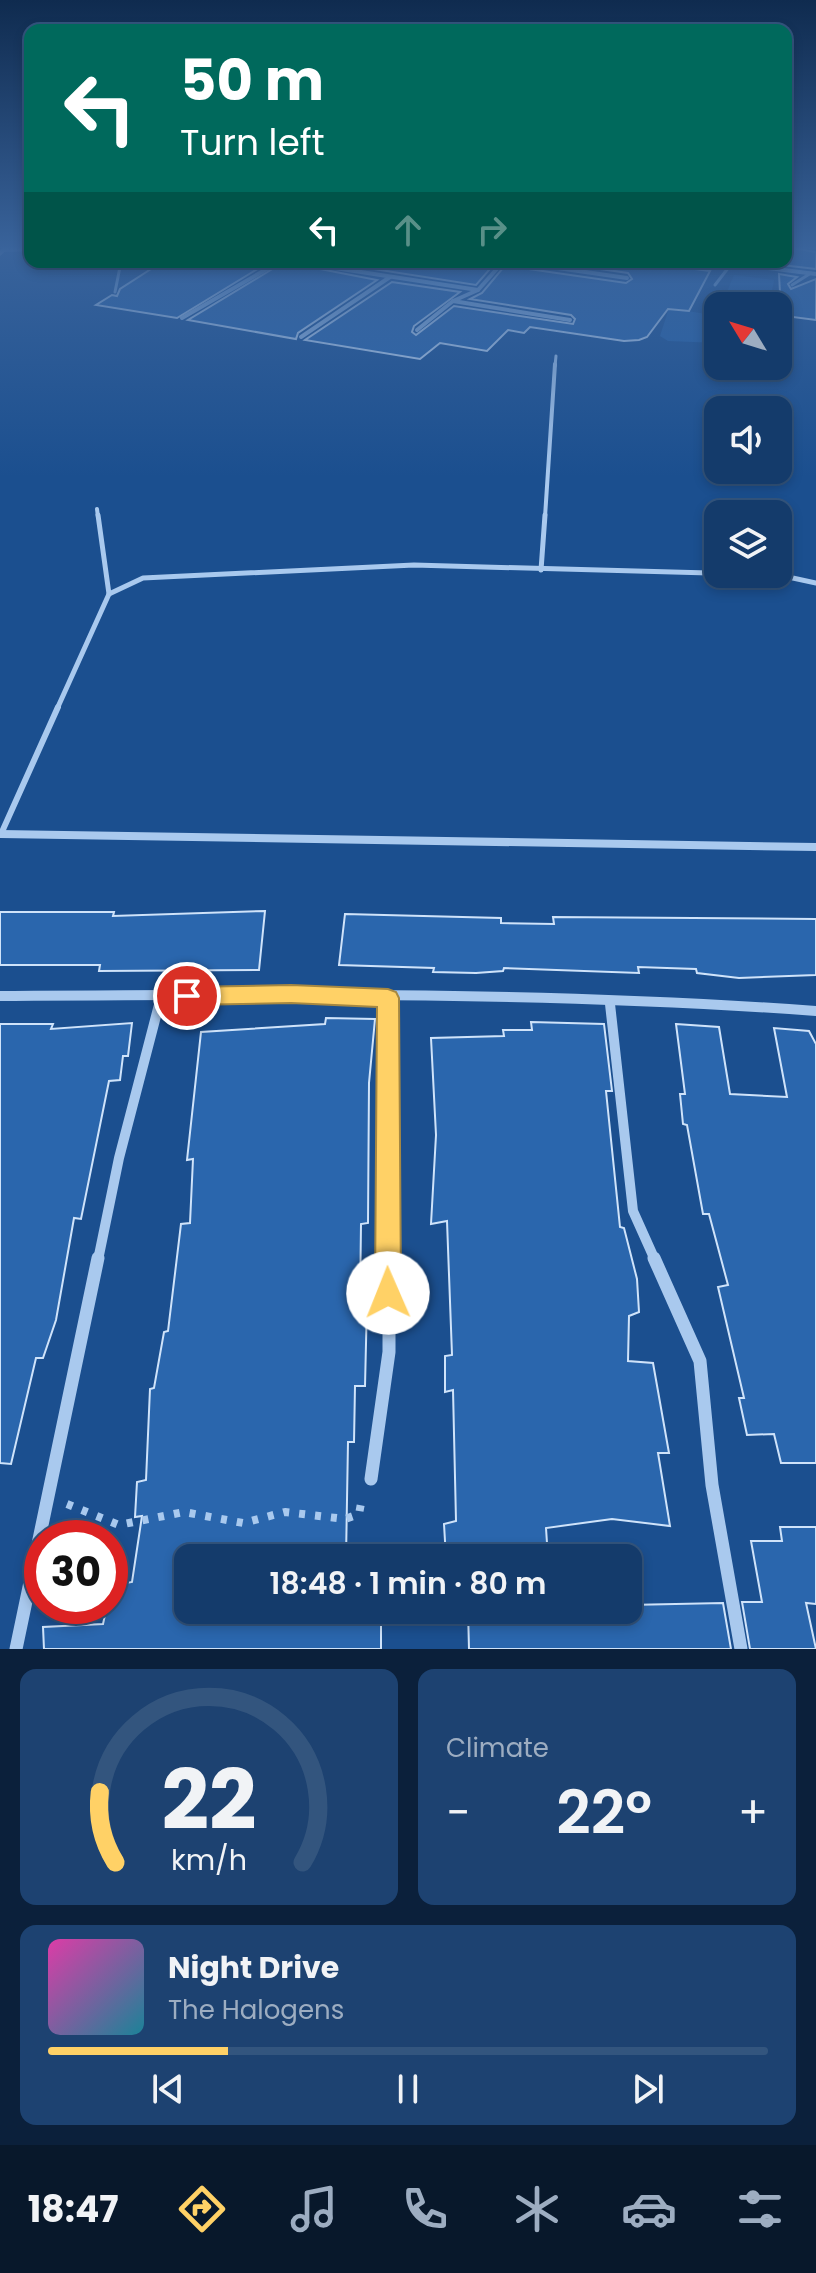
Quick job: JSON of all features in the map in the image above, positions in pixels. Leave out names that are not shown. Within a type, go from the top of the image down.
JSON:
[{"type":"street","points":[[301,337],[322,323]]},
{"type":"street","points":[[417,330],[426,323]]},
{"type":"street","points":[[1,834],[816,847]]},
{"type":"street","points":[[0,996],[291,994],[735,1005],[816,1011]]},
{"type":"street","points":[[16,1649],[119,1158],[161,997]]},
{"type":"street","points":[[371,1479],[389,1352],[388,998]]},
{"type":"street","points":[[610,1004],[633,1211],[700,1361],[712,1485],[741,1649]]},
{"type":"lane","points":[[541,570],[556,356]]},
{"type":"lane","points":[[1,834],[109,594],[97,509]]},
{"type":"lane","points":[[109,594],[143,578],[414,565],[779,575],[816,583]]},
{"type":"path","points":[[48,1496],[119,1525],[184,1512],[243,1523],[285,1512],[345,1519],[359,1514],[364,1490],[371,1479]]},
{"type":"shaded area","points":[[664,323],[704,323],[704,342],[668,341],[660,336]]},
{"type":"building","points":[[205,323],[313,323],[298,333],[296,339]]},
{"type":"building","points":[[331,323],[418,323],[412,332],[416,335],[432,323],[658,323],[647,337],[624,341],[530,327],[524,333],[508,330],[487,351],[440,343],[420,359],[305,340]]},
{"type":"building","points":[[265,911],[259,970],[99,971],[100,965],[0,965],[0,912],[114,912],[113,916]]},
{"type":"building","points":[[345,914],[501,918],[501,923],[554,924],[553,917],[816,919],[816,975],[739,978],[697,973],[696,969],[638,967],[639,973],[504,968],[503,971],[476,973],[433,972],[434,968],[339,965]]},
{"type":"building","points":[[326,1018],[375,1019],[369,1083],[368,1223],[361,1224],[360,1301],[367,1301],[365,1386],[355,1386],[354,1442],[348,1442],[346,1544],[174,1544],[174,1624],[381,1624],[381,1649],[44,1649],[43,1627],[128,1624],[128,1583],[132,1582],[142,1516],[135,1517],[137,1482],[146,1480],[150,1389],[154,1388],[164,1332],[168,1331],[181,1224],[190,1223],[193,1159],[187,1160],[201,1032],[325,1024]]},
{"type":"building","points":[[531,1022],[604,1024],[612,1091],[606,1091],[620,1227],[624,1228],[637,1279],[639,1312],[629,1316],[628,1361],[653,1363],[669,1453],[658,1453],[670,1526],[612,1519],[546,1528],[547,1544],[445,1544],[444,1524],[456,1521],[453,1390],[445,1392],[445,1356],[452,1355],[447,1221],[431,1224],[436,1135],[431,1038],[504,1036],[503,1030],[532,1030]]},
{"type":"building","points":[[132,1023],[128,1056],[123,1056],[120,1080],[109,1081],[81,1219],[74,1218],[56,1320],[43,1358],[36,1358],[11,1464],[0,1463],[0,1024],[53,1024],[51,1029]]},
{"type":"building","points":[[676,1024],[719,1027],[730,1094],[787,1097],[774,1028],[809,1031],[816,1044],[816,1463],[781,1463],[774,1434],[747,1435],[739,1398],[744,1398],[718,1287],[728,1285],[709,1214],[703,1214],[687,1125],[683,1124],[680,1094],[685,1094]]},
{"type":"building","points":[[780,1527],[816,1527],[816,1604],[806,1603],[816,1649],[750,1649],[742,1602],[762,1602],[751,1541],[782,1541]]},
{"type":"building","points":[[723,1603],[731,1649],[469,1649],[468,1624],[642,1624],[642,1605]]},
{"type":"route","points":[[187,996],[291,994],[388,998],[388,1293]]}]
